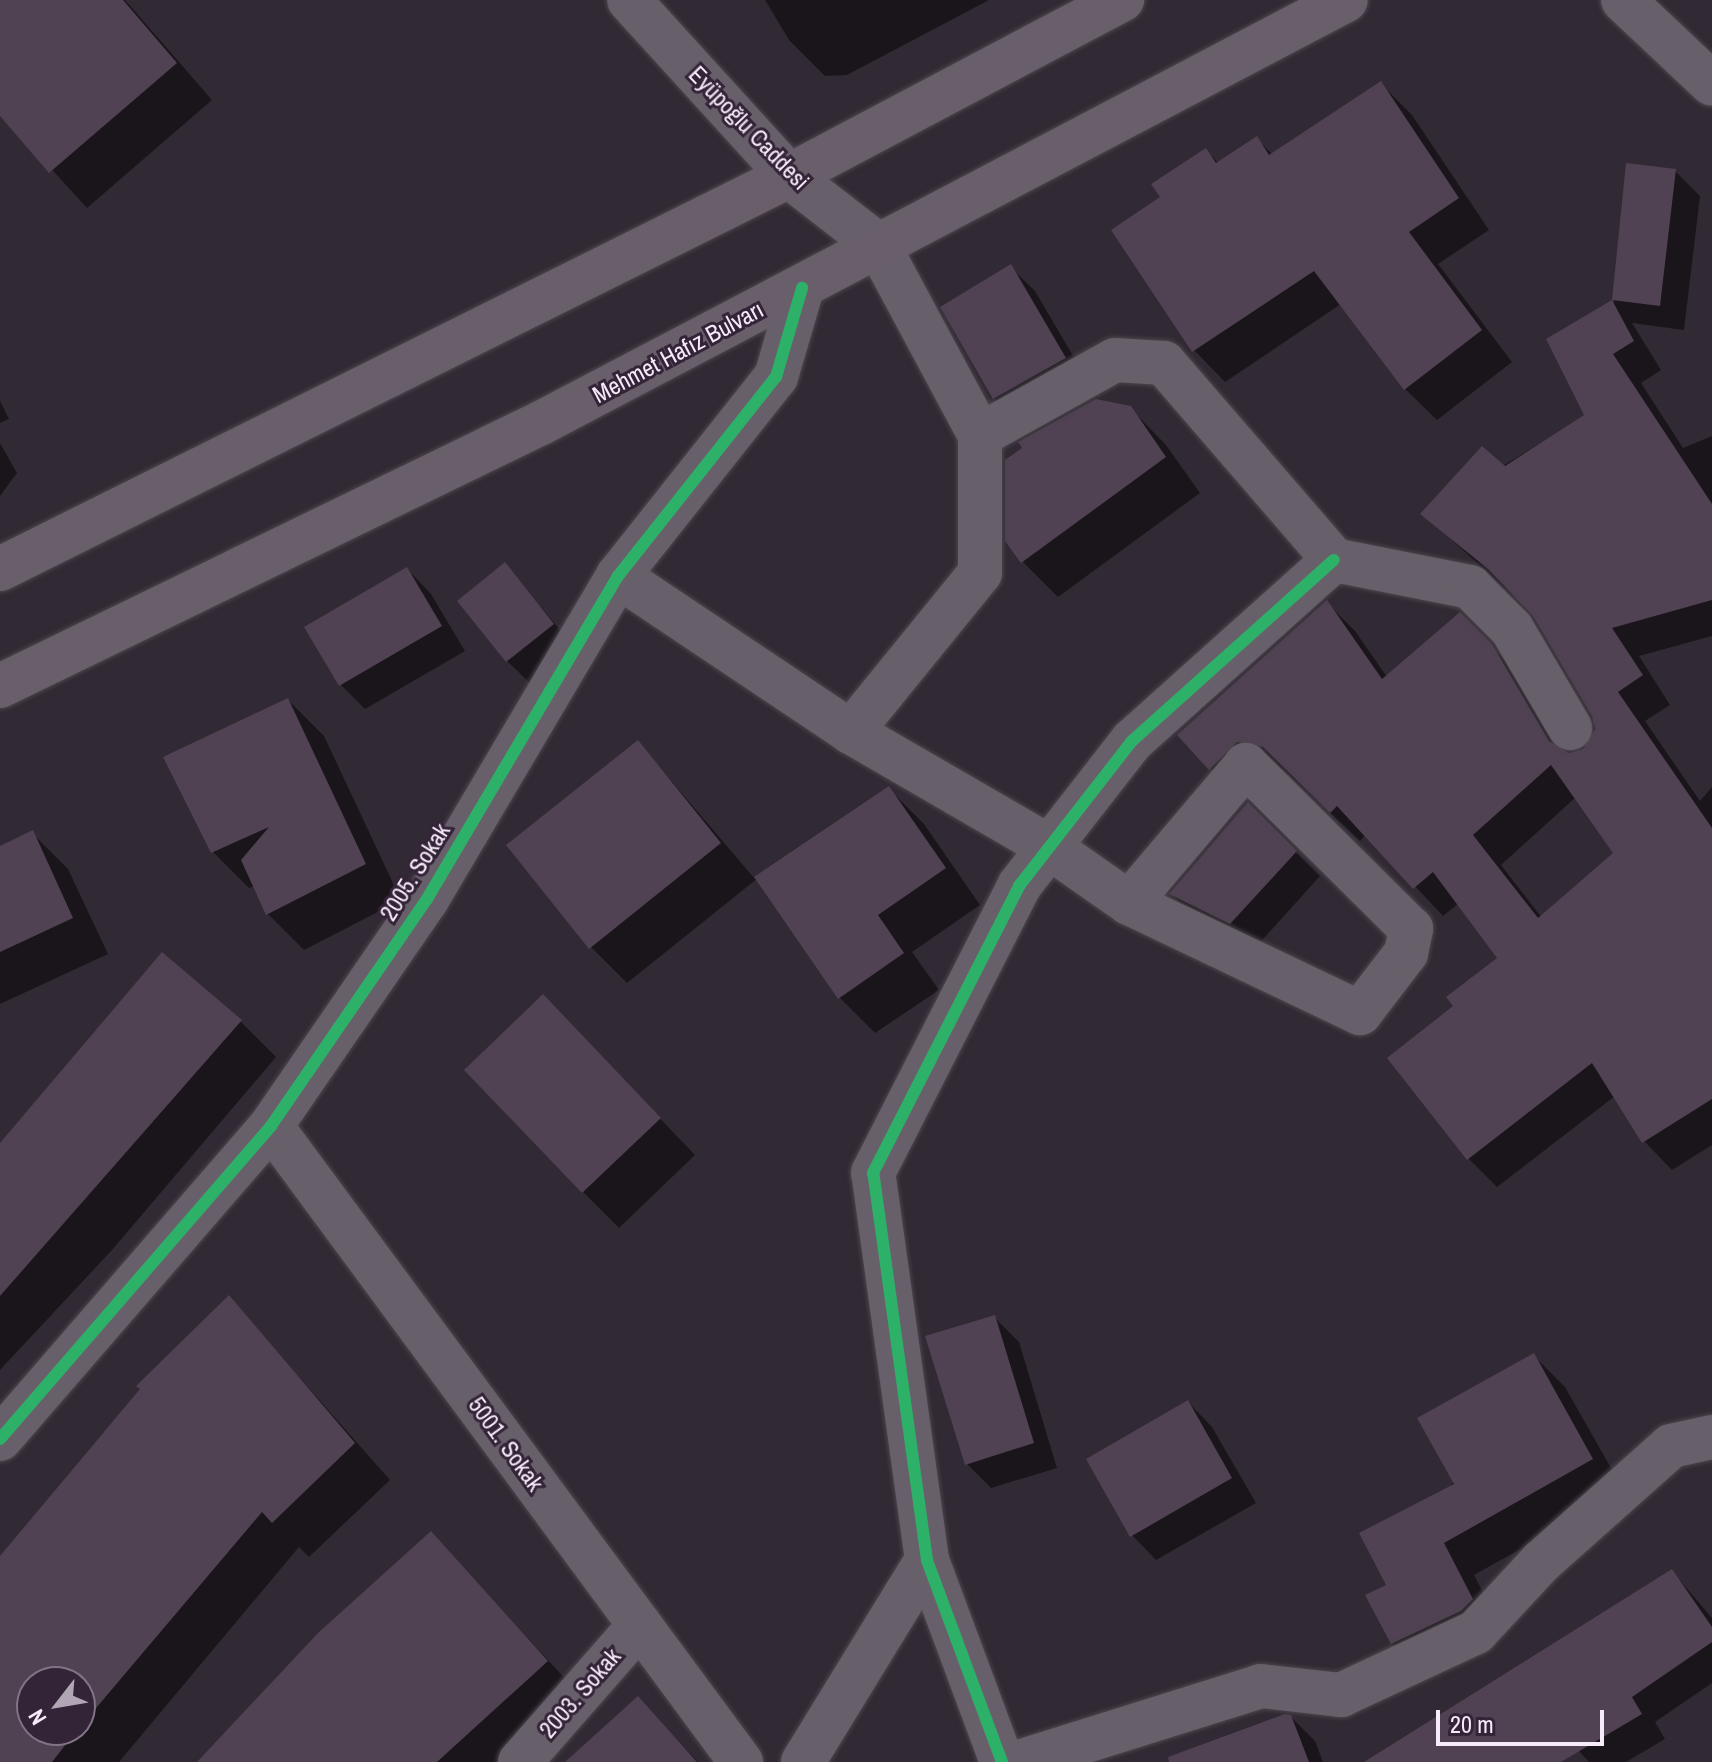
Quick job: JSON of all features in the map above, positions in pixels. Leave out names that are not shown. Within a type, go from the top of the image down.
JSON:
[{"type":"main road","points":[[0,569],[789,176],[1122,0]]},
{"type":"main road","name":"Mehmet Hafız Bulvarı","points":[[0,686],[541,423],[1346,0]]},
{"type":"street","name":"Eyüpoğlu Caddesi","points":[[629,0],[789,176],[878,245]]},
{"type":"street","points":[[1623,0],[1712,84]]},
{"type":"street","points":[[851,732],[980,573],[980,435],[878,245]]},
{"type":"street","name":"2005. Sokak","points":[[0,1439],[271,1126],[427,899],[618,576],[776,377],[802,288]]},
{"type":"street","points":[[980,435],[1115,360],[1164,363],[1334,560],[1470,587],[1512,629],[1570,728]]},
{"type":"street","points":[[1002,1762],[927,1560],[873,1173],[1019,886],[1132,741],[1334,560]]},
{"type":"street","points":[[618,576],[851,732],[1049,847],[1129,903],[1360,1013],[1406,953],[1411,929],[1246,765],[1129,903]]},
{"type":"street","name":"5001. Sokak","points":[[271,1126],[741,1762]]},
{"type":"street","points":[[1019,1762],[1261,1686],[1341,1695],[1476,1632],[1541,1562],[1671,1446],[1712,1437]]},
{"type":"street","points":[[803,1762],[927,1560]]},
{"type":"street","name":"2003. Sokak","points":[[520,1762],[640,1625]]},
{"type":"building","points":[[0,0],[123,0],[177,63],[49,173],[0,116]]},
{"type":"building","points":[[1381,81],[1459,198],[1409,232],[1482,330],[1404,390],[1314,271],[1192,352],[1111,230],[1160,197],[1151,184],[1206,148],[1216,163],[1257,136],[1269,155]]},
{"type":"building","points":[[1626,163],[1676,169],[1660,306],[1612,300]]},
{"type":"building","points":[[1011,264],[1066,358],[993,399],[940,307]]},
{"type":"building","points":[[1612,300],[1634,341],[1613,354],[1712,504],[1712,600],[1612,628],[1643,675],[1618,692],[1712,828],[1712,1099],[1642,1143],[1592,1063],[1467,1160],[1387,1058],[1453,1006],[1446,997],[1497,958],[1433,872],[1413,889],[1337,806],[1330,813],[1263,747],[1237,742],[1209,770],[1177,735],[1327,600],[1382,679],[1460,612],[1492,644],[1549,741],[1569,753],[1583,749],[1595,729],[1592,716],[1533,616],[1488,569],[1420,514],[1482,446],[1505,466],[1584,415],[1546,339]],"holes":[[[1551,765],[1613,853],[1538,918],[1473,835]]]},
{"type":"building","points":[[1096,399],[1131,406],[1166,457],[1021,563],[1005,541],[1005,460],[1022,448],[1018,442]]},
{"type":"building","points":[[505,562],[554,624],[506,662],[457,601]]},
{"type":"building","points":[[407,567],[442,626],[339,686],[304,627]]},
{"type":"building","points":[[288,698],[366,864],[266,915],[241,860],[269,827],[211,853],[163,757]]},
{"type":"building","points":[[638,740],[721,843],[589,949],[506,845]]},
{"type":"building","points":[[889,786],[946,868],[878,915],[904,953],[838,999],[754,877]]},
{"type":"building","points":[[1248,802],[1297,851],[1230,924],[1169,894]]},
{"type":"building","points":[[33,830],[73,918],[0,952],[0,846]]},
{"type":"building","points":[[162,952],[242,1020],[0,1296],[0,1143]]},
{"type":"building","points":[[543,994],[661,1118],[582,1193],[464,1070]]},
{"type":"building","points":[[229,1295],[355,1443],[272,1523],[262,1512],[96,1708],[96,1666],[16,1666],[16,1746],[64,1746],[52,1762],[0,1762],[0,1556],[140,1389],[136,1386]]},
{"type":"building","points":[[995,1315],[1034,1443],[965,1465],[925,1336]]},
{"type":"building","points":[[1534,1353],[1593,1459],[1444,1543],[1473,1599],[1461,1611],[1391,1644],[1365,1595],[1386,1585],[1359,1533],[1454,1484],[1417,1418]]},
{"type":"building","points":[[1188,1400],[1232,1478],[1130,1537],[1086,1459]]},
{"type":"building","points":[[431,1531],[548,1661],[437,1762],[197,1762],[318,1633]]},
{"type":"building","points":[[1672,1569],[1712,1627],[1712,1642],[1632,1697],[1642,1714],[1561,1762],[1364,1762]]},
{"type":"building","points":[[638,1696],[697,1762],[565,1762]]},
{"type":"building","points":[[1285,1714],[1291,1715],[1309,1762],[1169,1762],[1168,1757]]},
{"type":"cycle path","points":[[0,1439],[271,1126],[427,899],[618,576],[776,377],[802,288]]},
{"type":"cycle path","points":[[1002,1762],[927,1560],[873,1173],[1019,886],[1132,741],[1334,560]]}]
